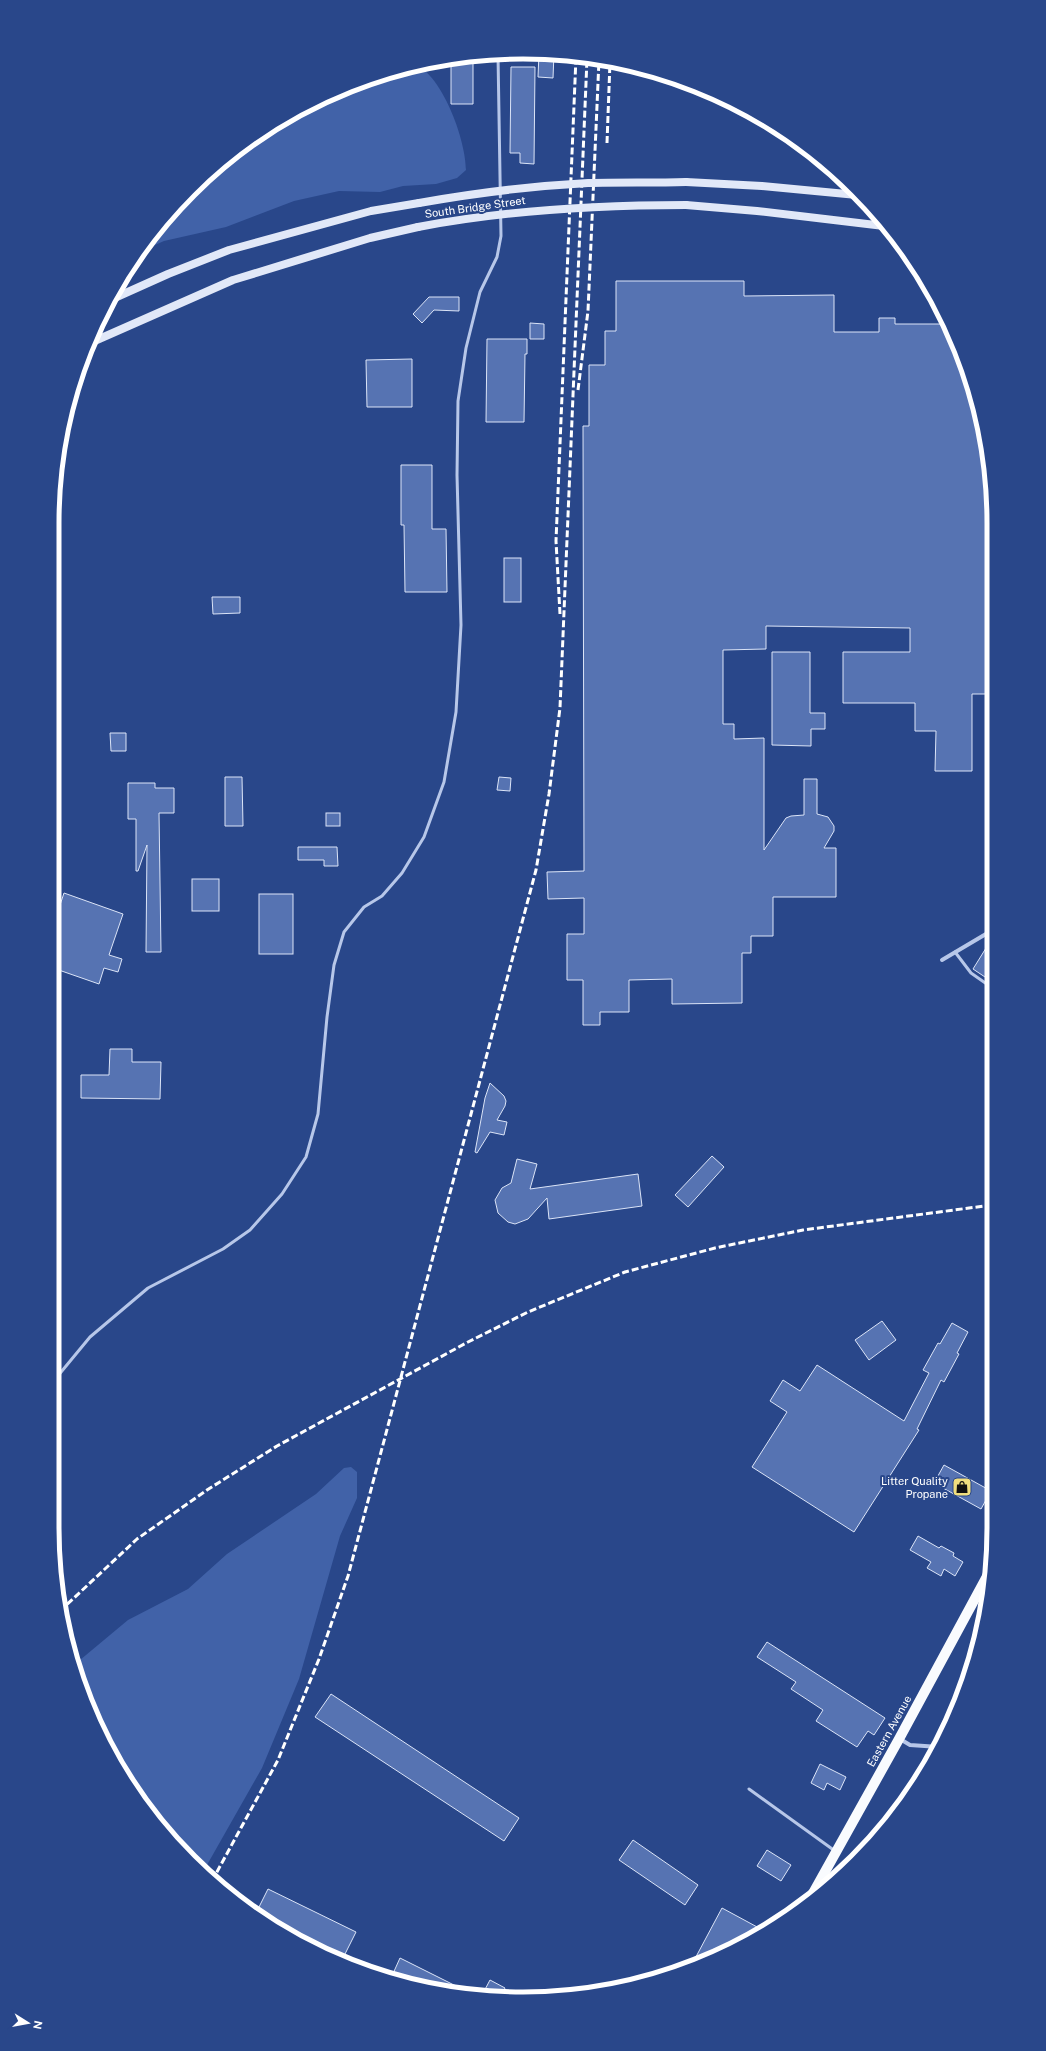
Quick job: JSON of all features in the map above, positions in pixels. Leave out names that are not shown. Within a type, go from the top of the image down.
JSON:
[{"type":"main road","name":"South Bridge Street","points":[[118,296],[168,274],[229,250],[371,211],[466,195],[588,183],[686,182],[762,186],[850,194]]},
{"type":"main road","name":"South Bridge Street","points":[[96,340],[233,280],[363,240],[465,218],[538,209],[617,205],[686,205],[757,211],[879,225]]},
{"type":"main road","name":"Eastern Avenue","points":[[816,1887],[899,1739],[984,1583]]},
{"type":"street","points":[[942,960],[987,933]]},
{"type":"street","points":[[899,1739],[910,1745],[932,1747]]},
{"type":"lane","points":[[59,1375],[90,1337],[148,1288],[222,1249],[250,1230],[282,1194],[306,1157],[318,1114],[327,1017],[334,965],[344,932],[364,907],[382,896],[402,874],[424,837],[444,782],[456,712],[461,625],[457,475],[458,401],[466,348],[480,292],[497,257],[501,236],[498,60]]},
{"type":"lane","points":[[955,952],[971,973],[987,983]]},
{"type":"lane","points":[[749,1789],[835,1851]]},
{"type":"lane","points":[[822,1876],[828,1878]]},
{"type":"shaded area","points":[[424,70],[428,73],[445,97],[458,128],[465,158],[466,170],[457,178],[436,184],[403,186],[380,192],[339,191],[294,201],[226,227],[164,241],[151,247],[174,217],[217,174],[265,137],[318,107],[345,94],[403,75]]},
{"type":"shaded area","points":[[351,1467],[357,1472],[357,1498],[340,1536],[299,1679],[262,1768],[206,1867],[174,1834],[137,1786],[121,1760],[94,1706],[79,1661],[128,1620],[188,1589],[227,1554],[316,1494],[344,1468]]},
{"type":"building","points":[[539,60],[554,60],[553,78],[538,77]]},
{"type":"building","points":[[473,62],[473,104],[451,104],[451,65]]},
{"type":"building","points":[[511,67],[535,67],[534,164],[520,163],[520,153],[510,153]]},
{"type":"building","points":[[616,281],[744,281],[744,296],[834,295],[834,332],[879,332],[879,318],[895,318],[895,324],[942,324],[952,345],[971,403],[983,462],[987,523],[987,694],[972,694],[972,771],[935,771],[936,731],[915,731],[915,703],[843,703],[843,652],[910,652],[910,628],[766,626],[766,649],[723,650],[723,724],[734,724],[734,739],[764,738],[764,850],[786,818],[804,815],[804,779],[817,779],[817,814],[828,817],[834,826],[834,831],[824,848],[836,848],[836,897],[773,897],[773,936],[751,936],[751,953],[742,953],[742,1003],[672,1004],[672,979],[629,980],[629,1012],[600,1012],[600,1025],[583,1025],[583,980],[567,980],[567,934],[584,934],[584,898],[548,899],[547,872],[584,871],[583,426],[589,426],[589,365],[605,365],[605,331],[616,331]]},
{"type":"building","points":[[429,297],[459,297],[459,311],[434,310],[422,323],[413,314]]},
{"type":"building","points":[[530,323],[544,324],[544,339],[530,339]]},
{"type":"building","points":[[487,339],[527,339],[527,354],[525,354],[524,422],[486,422]]},
{"type":"building","points":[[412,359],[412,407],[367,407],[366,360]]},
{"type":"building","points":[[401,465],[432,465],[432,529],[446,529],[447,592],[405,592],[404,525],[401,525]]},
{"type":"building","points":[[504,558],[521,558],[521,602],[504,602]]},
{"type":"building","points":[[212,597],[240,597],[240,613],[213,614]]},
{"type":"building","points":[[772,652],[810,652],[810,713],[825,713],[825,729],[811,729],[811,746],[772,745]]},
{"type":"building","points":[[110,733],[126,733],[126,751],[111,751]]},
{"type":"building","points":[[225,777],[242,777],[243,826],[225,826]]},
{"type":"building","points":[[499,777],[511,778],[510,791],[497,790]]},
{"type":"building","points":[[128,783],[155,783],[155,788],[174,788],[174,813],[159,813],[161,952],[146,952],[147,845],[138,871],[136,871],[136,819],[128,819]]},
{"type":"building","points":[[326,813],[340,813],[340,826],[326,826]]},
{"type":"building","points":[[298,847],[337,847],[338,866],[324,866],[324,860],[298,860]]},
{"type":"building","points":[[192,879],[219,879],[219,911],[192,911]]},
{"type":"building","points":[[64,893],[123,914],[109,955],[122,959],[118,972],[104,968],[99,984],[59,970],[59,908]]},
{"type":"building","points":[[259,894],[293,894],[293,954],[259,954]]},
{"type":"building","points":[[987,946],[987,978],[973,969]]},
{"type":"building","points":[[110,1049],[132,1049],[132,1062],[161,1062],[160,1099],[81,1098],[81,1075],[109,1075]]},
{"type":"building","points":[[490,1083],[504,1096],[506,1101],[505,1106],[497,1120],[507,1122],[504,1135],[490,1132],[477,1153],[475,1152],[485,1098]]},
{"type":"building","points":[[712,1156],[724,1167],[688,1207],[675,1195]]},
{"type":"building","points":[[517,1159],[537,1164],[530,1189],[638,1174],[642,1206],[549,1219],[547,1198],[528,1219],[515,1224],[508,1222],[498,1213],[495,1200],[502,1188],[511,1183]]},
{"type":"building","points":[[882,1321],[896,1340],[869,1360],[855,1340]]},
{"type":"building","points":[[952,1323],[968,1332],[957,1353],[959,1354],[944,1382],[941,1380],[917,1429],[919,1430],[854,1532],[752,1467],[787,1412],[770,1401],[783,1380],[800,1391],[817,1365],[904,1421],[929,1373],[923,1370],[938,1343],[940,1344]]},
{"type":"building","name":"Litter Quality Propane","points":[[944,1465],[987,1489],[987,1498],[981,1509],[934,1483]]},
{"type":"building","points":[[918,1536],[939,1548],[941,1546],[954,1553],[953,1556],[963,1562],[955,1576],[944,1569],[941,1576],[927,1568],[931,1562],[910,1550]]},
{"type":"building","points":[[767,1642],[885,1718],[874,1735],[868,1731],[857,1747],[816,1721],[823,1710],[791,1689],[796,1682],[757,1657]]},
{"type":"building","points":[[331,1694],[519,1818],[504,1841],[315,1717]]},
{"type":"building","points":[[820,1764],[846,1777],[840,1790],[827,1783],[824,1790],[811,1783]]},
{"type":"building","points":[[633,1840],[698,1885],[685,1905],[619,1860]]},
{"type":"building","points":[[767,1850],[791,1865],[781,1881],[757,1866]]},
{"type":"building","points":[[268,1889],[356,1932],[344,1956],[291,1930],[258,1909]]},
{"type":"building","points":[[722,1908],[759,1928],[728,1944],[695,1959]]},
{"type":"building","points":[[400,1958],[459,1988],[432,1983],[393,1973]]},
{"type":"building","points":[[490,1980],[505,1988],[503,1991],[485,1990]]},
{"type":"railway","points":[[560,614],[556,541],[576,62]]},
{"type":"railway","points":[[215,1875],[278,1760],[319,1659],[348,1576],[536,870],[549,794],[560,708],[587,63]]},
{"type":"railway","points":[[578,390],[588,311],[599,65]]},
{"type":"railway","points":[[607,143],[610,67]]},
{"type":"railway","points":[[66,1606],[137,1539],[207,1490],[277,1446],[468,1342],[528,1312],[625,1272],[715,1248],[803,1230],[987,1206]]},
{"type":"place","name":"Litter Quality Propane","points":[[962,1487]]}]
